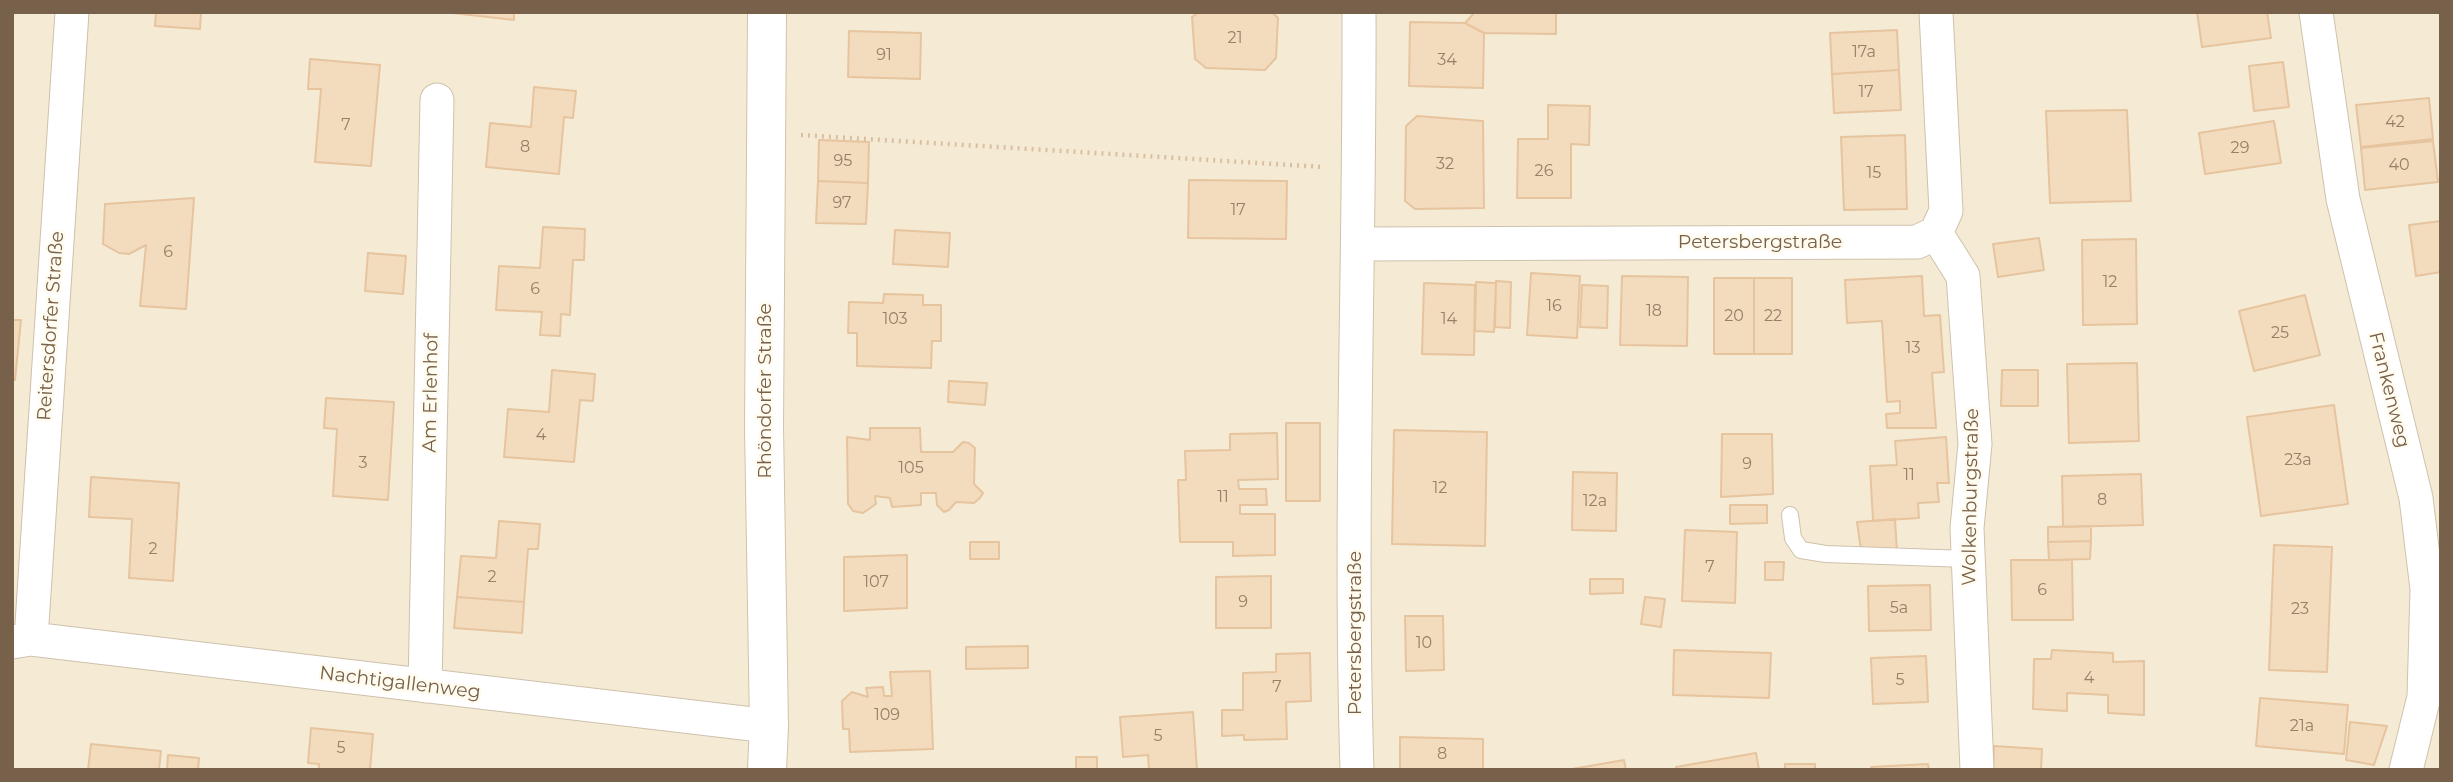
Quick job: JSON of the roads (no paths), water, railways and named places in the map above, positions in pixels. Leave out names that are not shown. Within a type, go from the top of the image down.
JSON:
[{"type":"main road","name":"Rhöndorfer Straße","points":[[766,12],[764,427],[769,726],[766,770]]},
{"type":"street","name":"Reitersdorfer Straße","points":[[21,640],[23,575],[72,12]]},
{"type":"street","name":"Petersbergstraße","points":[[1356,770],[1353,630],[1359,244],[1359,12]]},
{"type":"street","points":[[1936,12],[1946,211],[1936,233]]},
{"type":"street","name":"Frankenweg","points":[[2316,12],[2343,199],[2416,498],[2427,589],[2424,697],[2406,770]]},
{"type":"street","name":"Am Erlenhof","points":[[425,686],[437,100]]},
{"type":"street","name":"Petersbergstraße","points":[[1359,244],[1917,242],[1936,233]]},
{"type":"street","name":"Wolkenburgstraße","points":[[1936,233],[1964,276],[1975,444],[1967,528],[1967,559],[1977,770]]},
{"type":"street","name":"Nachtigallenweg","points":[[21,640],[769,726]]},
{"type":"lane","points":[[1790,515],[1793,538],[1801,550],[1826,554],[1967,559]]}]
